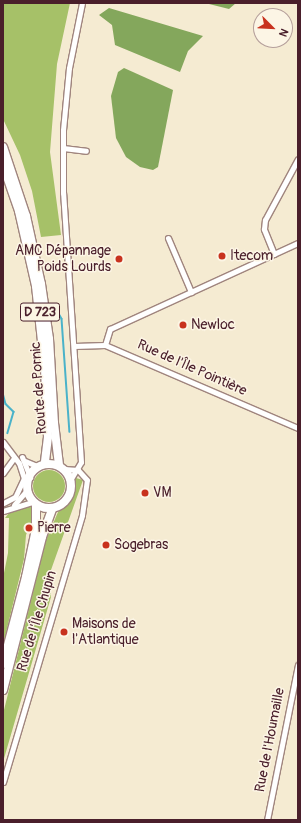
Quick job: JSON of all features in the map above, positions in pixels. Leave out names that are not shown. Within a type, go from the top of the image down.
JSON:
[{"type":"main road","name":"Route de Pornic","points":[[3,147],[26,216],[42,284],[49,339],[54,423],[61,467]]},
{"type":"main road","name":"Route de Pornic","points":[[3,165],[18,211],[37,293],[45,369],[48,444],[41,464]]},
{"type":"main road","points":[[3,664],[26,577],[35,507],[28,489],[30,477],[41,464],[61,467],[69,482],[64,503],[52,510],[42,537],[3,690]]},
{"type":"main road","points":[[35,507],[52,510]]},
{"type":"street","points":[[69,482],[78,470],[81,462],[63,193],[63,148],[69,68],[82,3]]},
{"type":"street","points":[[63,148],[86,151]]},
{"type":"street","points":[[274,254],[264,226],[266,217],[282,182],[298,159]]},
{"type":"street","points":[[168,238],[191,292]]},
{"type":"street","points":[[105,345],[110,329],[298,243]]},
{"type":"street","name":"Rue de l'Île Pointière","points":[[74,346],[105,345],[298,428]]},
{"type":"street","points":[[3,442],[23,471],[24,478],[15,497],[3,503]]},
{"type":"street","points":[[3,473],[14,458]]},
{"type":"street","points":[[30,477],[24,459],[41,464]]},
{"type":"street","points":[[61,467],[78,470]]},
{"type":"street","name":"Rue de l'Île Chupin","points":[[3,782],[82,515],[87,480],[78,470]]},
{"type":"street","points":[[11,508],[28,489]]},
{"type":"street","points":[[3,510],[11,508],[35,507]]},
{"type":"street","name":"Rue de l'Houmaille","points":[[267,820],[298,665]]},
{"type":"green space","points":[[3,3],[70,3],[57,64],[50,152],[61,235],[41,237],[32,191],[20,155],[3,119]]},
{"type":"green space","points":[[205,3],[236,3],[229,9]]},
{"type":"green space","points":[[109,8],[203,36],[188,51],[180,72],[115,45],[112,25],[99,15]]},
{"type":"green space","points":[[124,68],[173,90],[158,167],[153,170],[140,167],[126,157],[116,138],[111,96],[118,72]]},
{"type":"green space","points":[[46,470],[52,470],[61,474],[65,486],[61,498],[52,502],[46,502],[37,498],[33,489],[33,483],[37,474]]},
{"type":"green space","points":[[76,478],[83,480],[51,570],[51,597],[3,762],[3,714],[46,540],[58,512],[70,499]]},
{"type":"green space","points":[[25,505],[33,507],[35,514],[26,535],[24,559],[3,645],[3,578],[8,553],[9,518],[5,518],[9,513]]},
{"type":"waterway","points":[[57,310],[62,319],[70,432]]},
{"type":"waterway","points":[[3,393],[6,404],[14,412],[8,433]]},
{"type":"place","name":"Itecom","points":[[222,256]]},
{"type":"place","name":"AMC Dépannage Poids Lourds","points":[[119,259]]},
{"type":"place","name":"Newloc","points":[[183,325]]},
{"type":"place","name":"VM","points":[[145,493]]},
{"type":"place","name":"Pierre","points":[[29,528]]},
{"type":"place","name":"Sogebras","points":[[106,545]]},
{"type":"place","name":"Maisons de l'Atlantique","points":[[64,632]]}]
